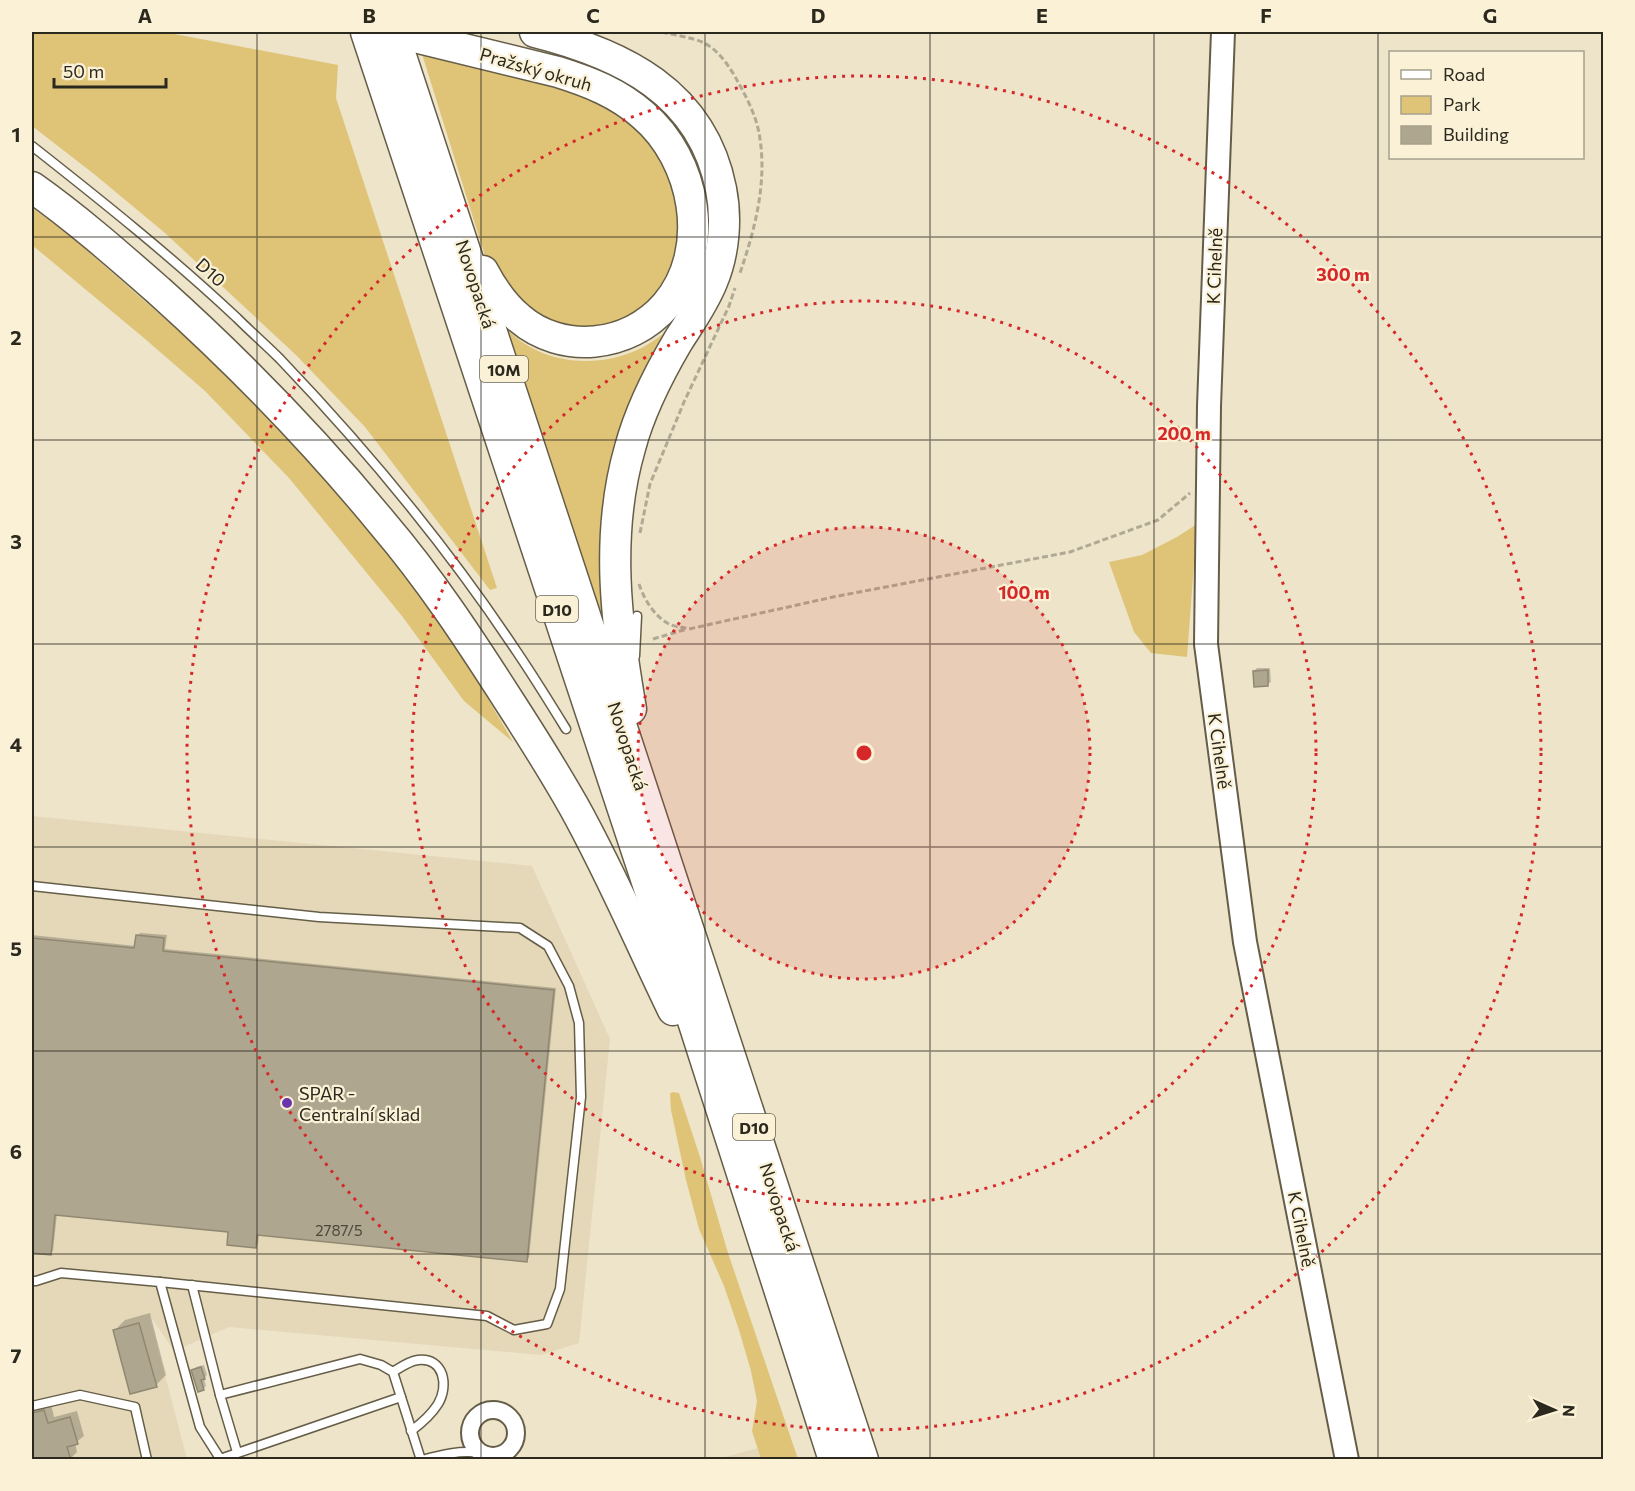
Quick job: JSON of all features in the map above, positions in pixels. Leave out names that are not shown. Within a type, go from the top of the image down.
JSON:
[{"type":"highway","name":"Novopacká","points":[[366,32],[403,102],[454,218],[863,1460]]},
{"type":"highway","name":"Novopacká","points":[[394,32],[403,102],[834,1460]]},
{"type":"highway","name":"Pražský okruh","points":[[394,32],[548,69],[608,90],[644,115],[664,137],[678,160],[693,214],[692,240],[684,273],[667,303],[649,322],[638,329],[613,339],[588,342],[553,337],[520,319],[498,296],[454,218]]},
{"type":"highway","name":"Pražský okruh","points":[[535,32],[590,48],[618,61],[650,79],[674,98],[690,117],[706,145],[717,170],[723,198],[722,248],[713,281],[657,377],[646,401],[629,450],[616,518],[614,552],[616,600],[627,686],[650,812]]},
{"type":"highway","points":[[32,187],[131,267],[189,318],[267,394],[385,525],[460,625],[574,807],[615,887],[724,1118]]},
{"type":"street","name":"K Cihelně","points":[[1223,32],[1209,406],[1206,644],[1245,942],[1347,1460]]},
{"type":"lane","name":"D10","points":[[32,146],[120,215],[180,266],[279,358],[394,488],[467,581],[518,652],[566,729]]},
{"type":"lane","points":[[627,686],[636,652],[637,616]]},
{"type":"lane","points":[[32,886],[319,917],[520,928],[548,946],[570,986],[579,1023],[580,1097],[560,1289],[547,1324],[514,1330],[487,1316],[60,1273],[32,1281]]},
{"type":"lane","points":[[160,1282],[200,1427],[220,1459],[401,1397]]},
{"type":"lane","points":[[192,1285],[237,1452]]},
{"type":"lane","points":[[220,1395],[360,1359],[381,1365],[393,1372],[421,1460],[468,1451],[487,1456]]},
{"type":"lane","points":[[393,1372],[416,1360],[427,1359],[435,1363],[441,1371],[444,1381],[439,1403],[428,1418],[411,1431]]},
{"type":"lane","points":[[32,1406],[80,1395],[135,1407],[147,1460]]},
{"type":"path","points":[[662,32],[702,42],[716,52],[732,72],[748,100],[759,132],[762,174],[759,205],[751,242],[740,274]]},
{"type":"path","points":[[638,540],[650,484],[684,402],[729,306],[736,284]]},
{"type":"path","points":[[653,639],[833,597],[1070,552],[1158,520],[1208,478]]},
{"type":"path","points":[[638,582],[642,594],[660,618],[671,625],[689,629]]},
{"type":"shaded area","points":[[32,816],[532,866],[610,1039],[579,1343],[541,1355],[229,1327],[174,1351],[149,1314],[187,1459],[32,1459]]},
{"type":"shaded area","points":[[762,1447],[765,1460],[714,1460]]},
{"type":"green space","points":[[32,32],[164,32],[338,65],[336,98],[497,588],[490,590],[365,427],[296,355],[165,233],[32,126]]},
{"type":"green space","points":[[422,54],[597,95],[648,126],[686,207],[671,286],[608,334],[553,328],[496,279],[485,256]]},
{"type":"green space","points":[[32,208],[67,233],[206,355],[363,518],[451,636],[513,742],[464,701],[402,616],[289,478],[205,391],[32,245]]},
{"type":"green space","points":[[672,328],[605,608],[600,610],[508,330],[536,350],[569,360],[586,361],[604,360],[637,350]]},
{"type":"green space","points":[[1197,524],[1187,657],[1151,653],[1134,632],[1109,562],[1142,555]]},
{"type":"green space","points":[[679,1093],[728,1253],[798,1459],[761,1459],[752,1431],[757,1401],[751,1371],[724,1286],[699,1229],[671,1110],[670,1094]]},
{"type":"building","points":[[1268,670],[1268,686],[1254,687],[1253,671]]},
{"type":"building","name":"SPAR - Centralní sklad","points":[[136,935],[164,938],[163,951],[554,990],[527,1262],[257,1235],[256,1248],[227,1245],[228,1232],[55,1215],[51,1255],[32,1253],[32,938],[134,948]]},
{"type":"building","points":[[139,1323],[157,1387],[130,1394],[113,1330]]},
{"type":"building","points":[[201,1367],[205,1379],[201,1380],[204,1390],[198,1392],[191,1370]]},
{"type":"building","points":[[44,1410],[48,1423],[70,1417],[78,1444],[67,1447],[71,1460],[32,1460],[32,1413]]},
{"type":"place","name":"SPAR - Centralní sklad","points":[[287,1103]]}]
